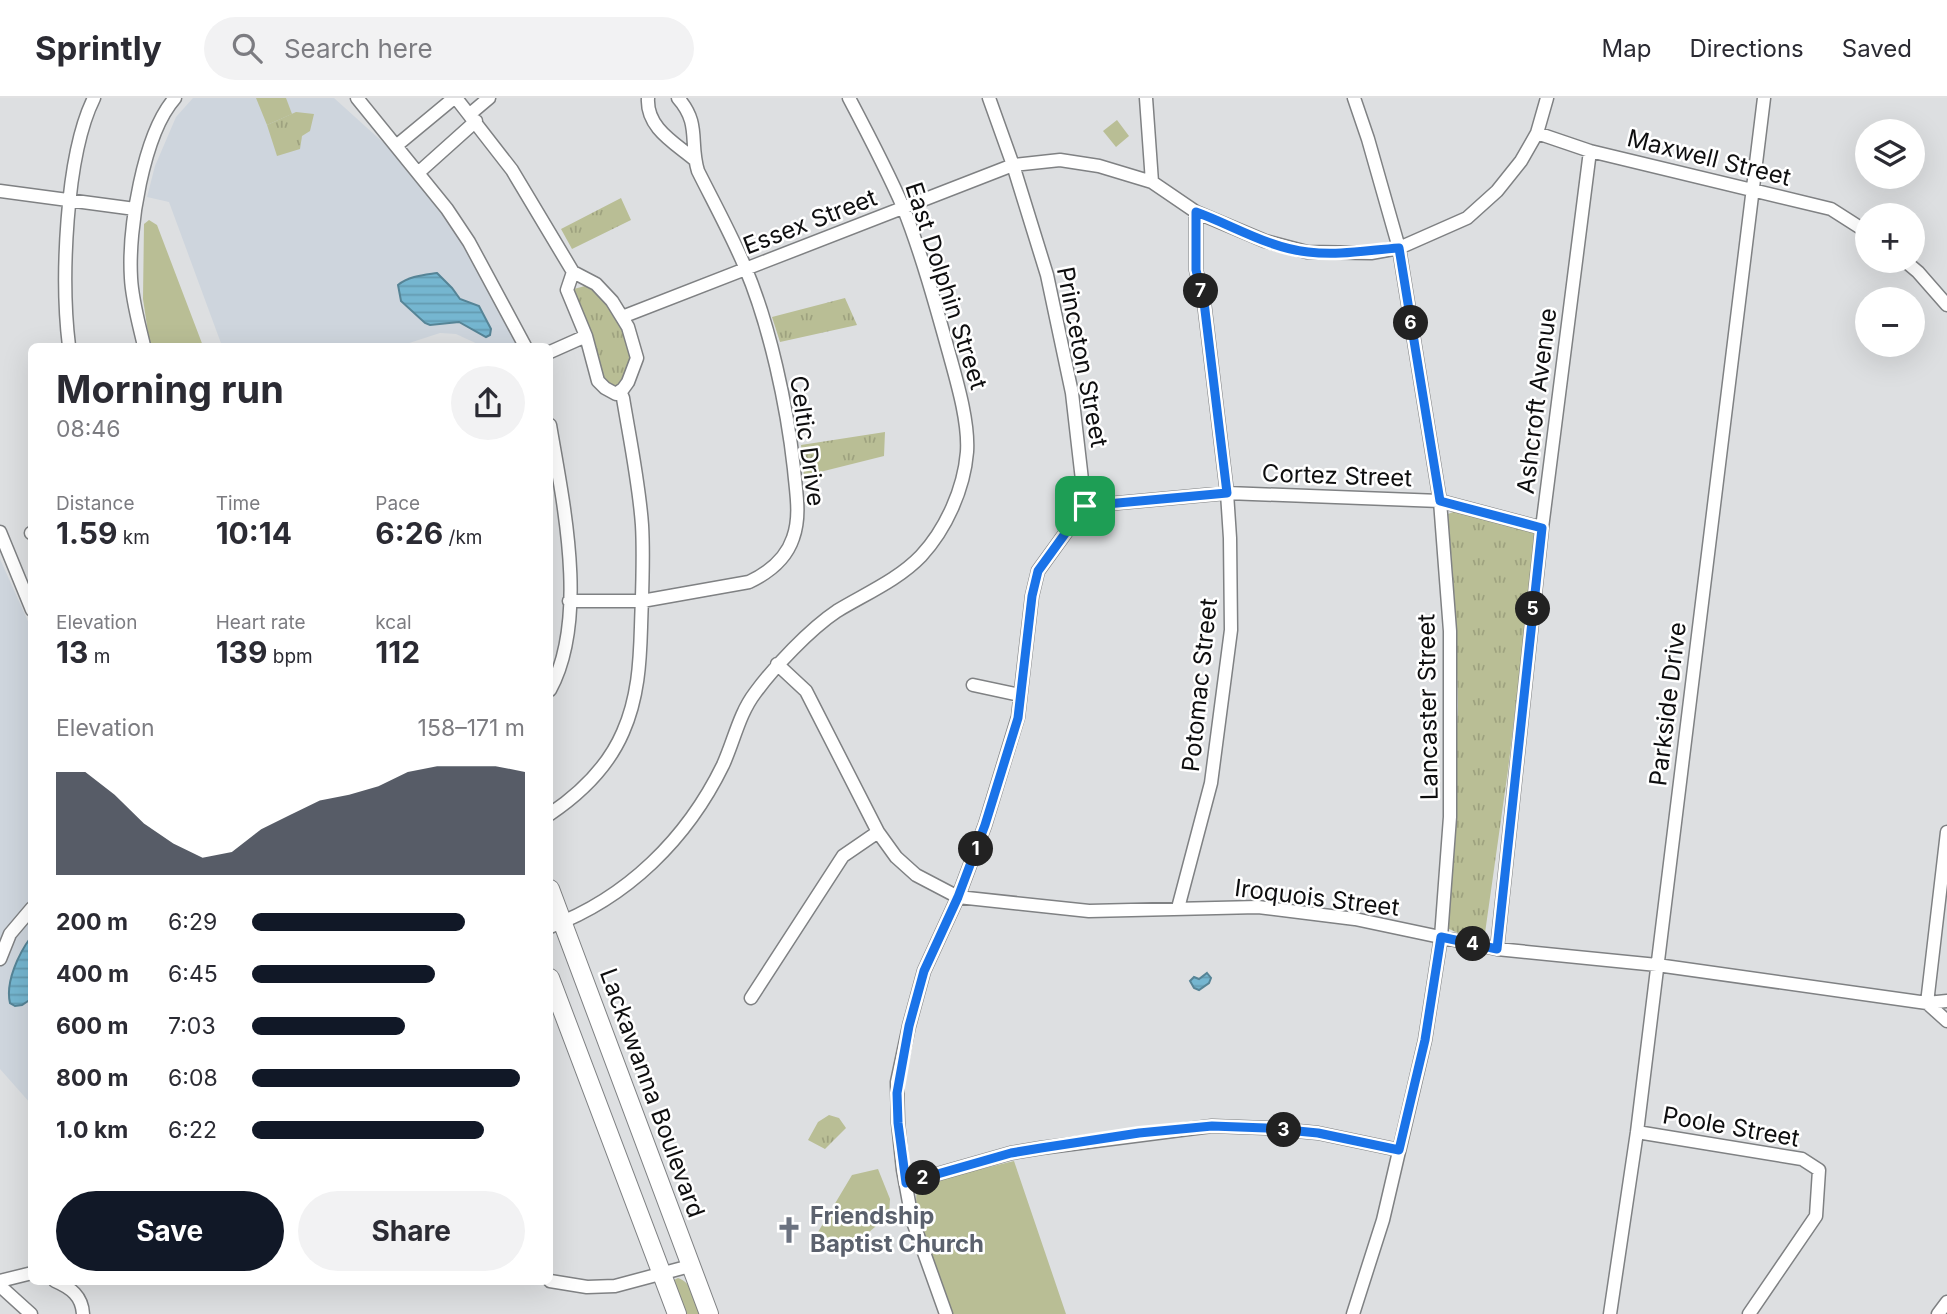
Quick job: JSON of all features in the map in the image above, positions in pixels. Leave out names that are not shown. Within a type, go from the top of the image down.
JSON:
[{"type":"street","points":[[69,343],[66,264],[70,202],[74,164],[94,98]]},
{"type":"street","points":[[143,343],[131,279],[135,209],[153,134],[168,106],[176,98]]},
{"type":"street","points":[[357,98],[418,173],[468,242],[522,343]]},
{"type":"street","points":[[396,146],[455,98],[473,117],[512,170],[573,272],[596,284],[622,317],[634,341],[637,358],[628,382],[616,394],[598,381],[586,336],[567,290],[573,272]]},
{"type":"street","points":[[418,173],[489,98]]},
{"type":"street","name":"Celtic Drive","points":[[648,98],[647,110],[663,135],[695,160]]},
{"type":"street","name":"Celtic Drive","points":[[569,601],[642,601],[749,582],[762,576],[784,555],[796,530],[798,510],[792,455],[779,380],[746,269],[695,160],[692,121],[678,98]]},
{"type":"street","name":"East Dolphin Street","points":[[556,924],[622,889],[654,863],[682,831],[723,764],[753,695],[777,664],[834,613],[898,575],[919,558],[936,538],[958,496],[967,451],[961,394],[903,208],[849,98]]},
{"type":"street","name":"Princeton Street","points":[[989,98],[1047,275],[1072,393],[1085,506]]},
{"type":"street","points":[[1146,98],[1152,182]]},
{"type":"street","name":"Lancaster Street","points":[[1353,1314],[1383,1220],[1425,1040],[1441,937],[1450,817],[1450,631],[1440,501],[1399,248],[1354,98]]},
{"type":"street","name":"Essex Street","points":[[622,317],[1013,165],[1060,160],[1099,166],[1152,182],[1196,212],[1265,241],[1307,252],[1370,253],[1399,248],[1466,218],[1497,191],[1521,161],[1537,133],[1547,98]]},
{"type":"street","name":"Parkside Drive","points":[[1610,1314],[1637,1132],[1764,98]]},
{"type":"street","name":"Maxwell Street","points":[[1537,133],[1590,151],[1831,209],[1855,224]]},
{"type":"street","name":"Ashcroft Avenue","points":[[1497,949],[1542,528],[1590,151]]},
{"type":"street","points":[[0,191],[135,209]]},
{"type":"street","name":"Potomac Street","points":[[1178,908],[1205,815],[1223,703],[1231,630],[1227,493],[1204,302],[1196,270],[1196,212]]},
{"type":"street","points":[[1919,273],[1947,304]]},
{"type":"street","points":[[553,351],[586,336]]},
{"type":"street","points":[[553,812],[572,799],[593,778],[623,733],[638,681],[642,523],[634,462],[620,391]]},
{"type":"street","points":[[553,443],[565,517],[570,582],[567,642],[553,684]]},
{"type":"street","name":"Cortez Street","points":[[1085,506],[1227,493],[1440,501],[1542,528]]},
{"type":"street","points":[[946,1314],[912,1219],[898,1123],[897,1082],[924,971],[958,897],[985,825],[1018,718],[1032,596],[1038,571],[1085,506]]},
{"type":"street","points":[[0,532],[28,600]]},
{"type":"street","name":"Iroquois Street","points":[[777,664],[806,691],[878,832],[896,857],[916,875],[958,897],[1089,911],[1258,907],[1355,919],[1497,949],[1657,965],[1927,1003],[1947,1000]]},
{"type":"street","points":[[973,685],[1020,695]]},
{"type":"street","points":[[751,999],[843,856],[878,832]]},
{"type":"street","points":[[1947,832],[1927,1003],[1947,1021]]},
{"type":"street","name":"Lackawanna Boulevard","points":[[553,906],[556,924],[709,1314]]},
{"type":"street","points":[[0,959],[10,934],[28,913]]},
{"type":"street","points":[[553,986],[677,1314]]},
{"type":"street","points":[[906,1183],[1011,1153],[1139,1133],[1212,1126],[1318,1133],[1399,1150]]},
{"type":"street","name":"Poole Street","points":[[1637,1132],[1802,1158],[1819,1170],[1816,1216],[1749,1314]]},
{"type":"street","points":[[553,1281],[587,1287],[615,1286],[690,1266]]},
{"type":"street","points":[[28,1274],[0,1283],[31,1314]]},
{"type":"street","points":[[61,1285],[76,1294],[83,1303],[83,1314]]},
{"type":"street","points":[[1938,1314],[1947,1301]]},
{"type":"shaded area","points":[[193,98],[334,98],[386,145],[392,140],[447,209],[523,343],[476,343],[456,334],[440,333],[409,343],[221,343],[169,202],[147,197],[155,166],[176,117]]},
{"type":"shaded area","points":[[0,559],[28,621],[28,1101],[0,1069]]},
{"type":"green space","points":[[256,98],[286,98],[292,114],[267,125]]},
{"type":"green space","points":[[296,112],[314,114],[310,131],[302,136],[300,149],[277,156],[267,125]]},
{"type":"green space","points":[[1117,120],[1129,136],[1116,147],[1103,131]]},
{"type":"green space","points":[[621,198],[631,220],[572,249],[561,229]]},
{"type":"green space","points":[[149,220],[157,225],[202,343],[150,343],[143,299],[144,224]]},
{"type":"green space","points":[[585,286],[602,296],[627,336],[631,360],[617,386],[611,387],[604,383],[570,290]]},
{"type":"green space","points":[[845,298],[857,325],[780,342],[772,317]]},
{"type":"green space","points":[[885,432],[884,456],[804,476],[801,445]]},
{"type":"green space","points":[[1453,512],[1519,525],[1535,534],[1536,538],[1485,933],[1479,937],[1460,934],[1447,928],[1458,706],[1455,604],[1448,514]]},
{"type":"green space","points":[[829,1115],[839,1118],[846,1128],[825,1149],[808,1140],[818,1122]]},
{"type":"green space","points":[[1014,1161],[1066,1314],[952,1314],[921,1227],[916,1194],[920,1184]]},
{"type":"green space","points":[[878,1169],[890,1199],[889,1215],[848,1250],[818,1232],[852,1175]]},
{"type":"green space","points":[[678,1278],[687,1283],[701,1314],[685,1314],[674,1285],[674,1280]]},
{"type":"water","points":[[437,273],[460,299],[479,306],[491,329],[490,335],[486,337],[459,322],[430,325],[401,301],[398,285],[412,278]]},
{"type":"water","points":[[28,942],[28,1001],[15,1006],[10,1003],[9,986]]},
{"type":"water","points":[[1207,973],[1211,978],[1209,983],[1199,990],[1194,988],[1190,981]]},
{"type":"place","name":"Friendship Baptist Church","points":[[789,1230]]},
{"type":"route","points":[[1196,212],[1265,241],[1307,252],[1370,253],[1399,248],[1440,501],[1542,528],[1497,949],[1441,937],[1425,1040],[1399,1150],[1318,1133],[1212,1126],[1139,1133],[1011,1153],[906,1183],[898,1123],[897,1082],[909,1026],[924,971],[958,897],[985,825],[1018,718],[1032,596],[1038,571],[1085,506],[1227,493],[1204,302],[1196,270],[1196,212]]}]
